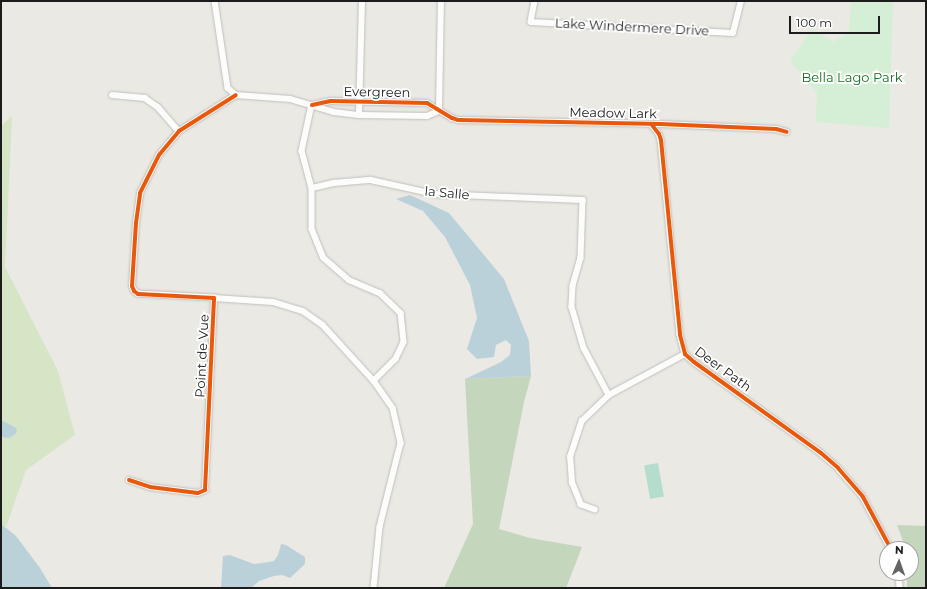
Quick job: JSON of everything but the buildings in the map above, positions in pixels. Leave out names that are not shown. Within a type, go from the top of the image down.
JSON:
[{"type":"street","points":[[215,1],[228,88],[236,95]]},
{"type":"street","points":[[359,115],[362,1]]},
{"type":"street","points":[[439,111],[440,1]]},
{"type":"street","name":"Lake Windermere Drive","points":[[535,1],[531,22],[733,33],[741,1]]},
{"type":"street","points":[[112,95],[145,98],[158,107],[179,131]]},
{"type":"street","name":"Evergreen","points":[[236,95],[290,99],[334,112],[359,115],[427,116],[439,111]]},
{"type":"street","name":"Point de Vue","points":[[130,480],[157,488],[198,493],[205,490],[214,298],[138,294],[134,291],[132,286],[140,192],[159,155],[179,131],[236,95]]},
{"type":"street","name":"Evergreen","points":[[312,105],[331,101],[427,103],[439,111]]},
{"type":"street","points":[[312,105],[302,151],[312,188],[312,229],[324,258],[349,280],[380,293],[401,313],[404,342],[396,358],[374,381]]},
{"type":"street","name":"Meadow Lark","points":[[439,111],[458,120],[776,129],[787,132]]},
{"type":"street","name":"Deer Path","points":[[652,125],[659,134],[661,140],[680,335],[685,354],[838,468],[863,497],[887,541]]},
{"type":"street","name":"la Salle","points":[[312,188],[334,183],[370,180],[434,194],[583,200],[580,258],[573,286],[572,307],[584,348],[608,396]]},
{"type":"street","points":[[214,298],[273,302],[303,311],[323,325],[374,381],[393,408],[401,443],[380,527],[374,588]]},
{"type":"street","points":[[595,510],[581,505],[572,483],[570,457],[582,421],[608,396],[685,354]]},
{"type":"green space","name":"Bella Lago Park","points":[[851,1],[893,1],[889,128],[816,122],[817,93],[790,61],[812,29],[833,42],[849,32]]},
{"type":"green space","points":[[12,116],[5,267],[58,371],[75,435],[26,470],[6,527],[1,524],[1,437],[4,438],[6,423],[1,420],[1,126]]},
{"type":"green space","points":[[531,376],[524,402],[499,529],[530,538],[582,547],[566,588],[444,588],[473,524],[465,379]]},
{"type":"green space","points":[[658,463],[664,496],[650,499],[644,465]]},
{"type":"green space","points":[[897,525],[926,526],[926,588],[907,588],[907,581],[919,581],[919,541],[903,541]]},
{"type":"water","points":[[410,195],[449,213],[504,279],[529,341],[531,376],[465,379],[501,362],[510,355],[511,345],[506,340],[496,345],[494,357],[477,359],[467,349],[477,318],[470,285],[445,237],[423,211],[396,199]]},
{"type":"water","points":[[1,420],[16,428],[17,432],[9,438],[1,437]]},
{"type":"water","points":[[1,524],[16,536],[40,568],[52,588],[1,588]]},
{"type":"water","points":[[281,544],[286,545],[305,557],[305,564],[290,578],[282,575],[274,576],[259,581],[251,588],[221,588],[223,556],[230,555],[254,564],[274,561],[278,555]]},
{"type":"cycle path","points":[[129,480],[150,487],[198,493],[205,490],[214,298],[138,294],[134,291],[132,286],[136,223],[140,193],[159,155],[179,131],[236,95]]},
{"type":"cycle path","points":[[312,105],[331,101],[427,103],[458,120],[660,124],[776,129],[787,132]]},
{"type":"cycle path","points":[[652,125],[659,134],[661,140],[680,335],[685,354],[821,453],[838,468],[863,497],[887,541]]}]
